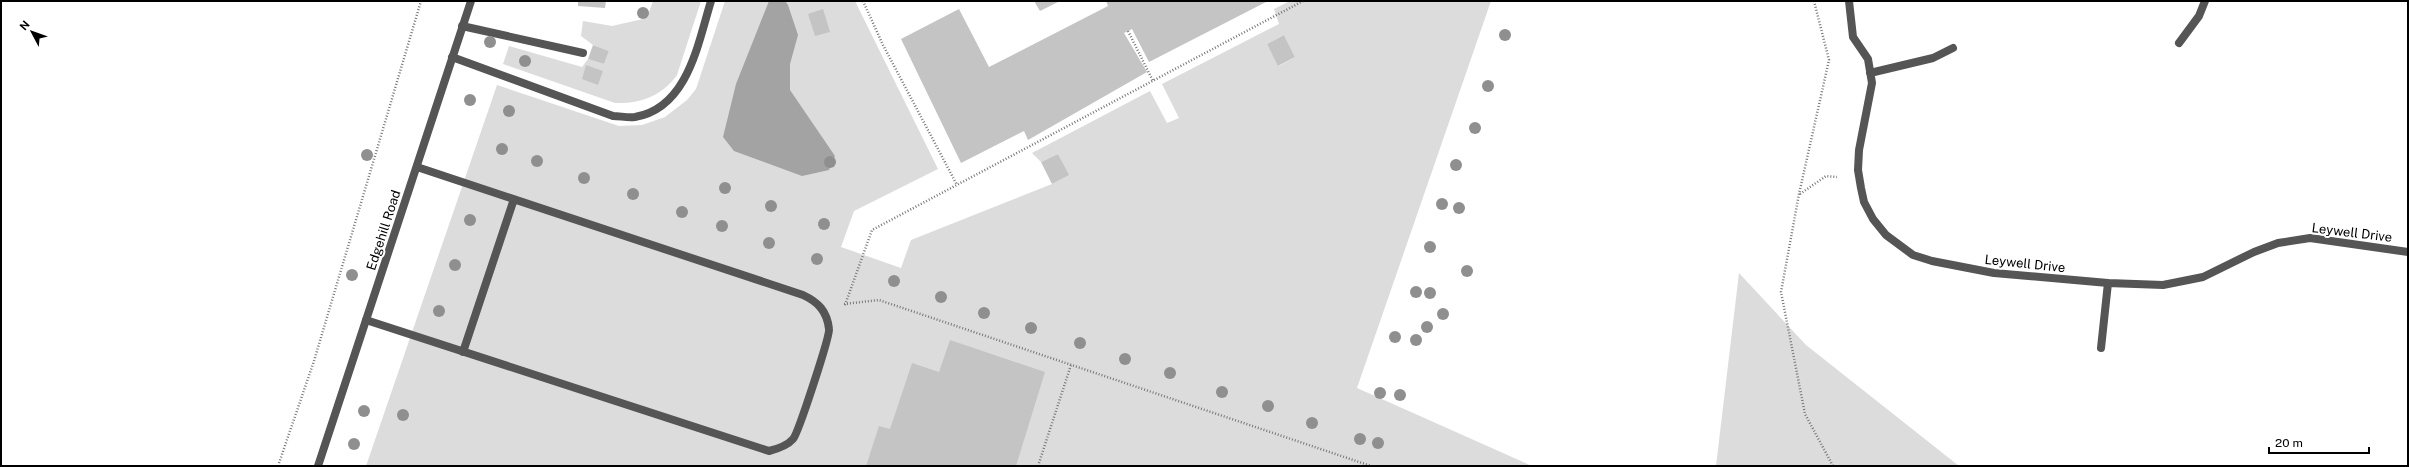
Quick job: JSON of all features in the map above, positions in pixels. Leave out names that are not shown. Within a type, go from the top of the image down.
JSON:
[{"type":"street","name":"Edgehill Road","points":[[318,466],[471,1]]},
{"type":"street","points":[[452,57],[613,116],[635,117],[654,109],[670,99],[686,78],[711,1]]},
{"type":"street","name":"Leywell Drive","points":[[1849,1],[1853,37],[1868,59],[1872,83],[1860,150],[1860,179],[1864,202],[1873,219],[1886,235],[1913,255],[1932,261],[1994,273],[2108,284],[2163,285],[2183,282],[2208,274],[2254,252],[2295,239],[2310,238],[2408,252]]},
{"type":"street","points":[[2179,43],[2199,16],[2205,1]]},
{"type":"street","points":[[462,26],[583,53]]},
{"type":"street","points":[[1870,73],[1933,58],[1953,48]]},
{"type":"street","points":[[366,320],[769,451],[782,447],[794,438],[813,384],[830,331],[826,314],[816,302],[803,295],[417,167]]},
{"type":"street","points":[[463,352],[514,199]]},
{"type":"street","points":[[2101,348],[2108,284]]},
{"type":"path","points":[[278,466],[314,362],[422,1]]},
{"type":"path","points":[[863,1],[883,45],[957,185]]},
{"type":"path","points":[[845,305],[872,230],[1303,1]]},
{"type":"path","points":[[1814,1],[1829,60],[1799,194],[1781,292],[1805,414],[1833,466]]},
{"type":"path","points":[[1128,31],[1153,81]]},
{"type":"path","points":[[1799,194],[1826,176],[1860,179]]},
{"type":"path","points":[[838,303],[845,305],[879,300],[1371,466]]},
{"type":"path","points":[[1038,466],[1071,365]]},
{"type":"shaded area","points":[[653,1],[701,1],[677,75],[664,88],[650,97],[633,102],[615,103],[503,64],[509,46],[582,67],[588,59],[604,64],[609,51],[593,45],[581,36],[583,21],[612,26],[647,18]]},
{"type":"shaded area","points":[[725,1],[855,1],[938,169],[854,211],[841,247],[901,268],[911,240],[1052,184],[1068,175],[1058,154],[1041,162],[1032,153],[1150,91],[1167,123],[1179,118],[1162,84],[1279,24],[1274,9],[1290,1],[1491,1],[1357,388],[1532,466],[366,466],[497,85],[619,126],[642,125],[665,117],[687,100],[696,89]],"holes":[[[1284,35],[1295,57],[1279,66],[1267,44]]]},
{"type":"shaded area","points":[[769,1],[785,1],[788,5],[798,35],[790,64],[790,90],[835,156],[829,170],[802,176],[734,151],[723,137],[736,84]]},
{"type":"shaded area","points":[[1739,273],[1806,345],[1959,466],[1716,466]]},
{"type":"building","points":[[578,1],[606,1],[605,8],[578,6]]},
{"type":"building","points":[[1034,1],[1060,1],[1040,11]]},
{"type":"building","points":[[1106,1],[1268,1],[1149,62],[1132,29],[1124,33],[1147,72],[1028,140],[1024,131],[961,163],[901,39],[959,9],[989,67],[1108,6]]},
{"type":"building","points":[[823,9],[830,32],[815,36],[808,14]]},
{"type":"building","points":[[1284,35],[1295,57],[1278,66],[1267,44]]},
{"type":"building","points":[[593,45],[609,51],[604,64],[588,59]]},
{"type":"building","points":[[586,65],[603,71],[598,85],[582,79]]},
{"type":"building","points":[[1058,154],[1069,175],[1052,184],[1041,162]]},
{"type":"building","points":[[950,340],[1045,372],[1016,466],[866,466],[879,426],[890,429],[912,363],[939,372]]}]
